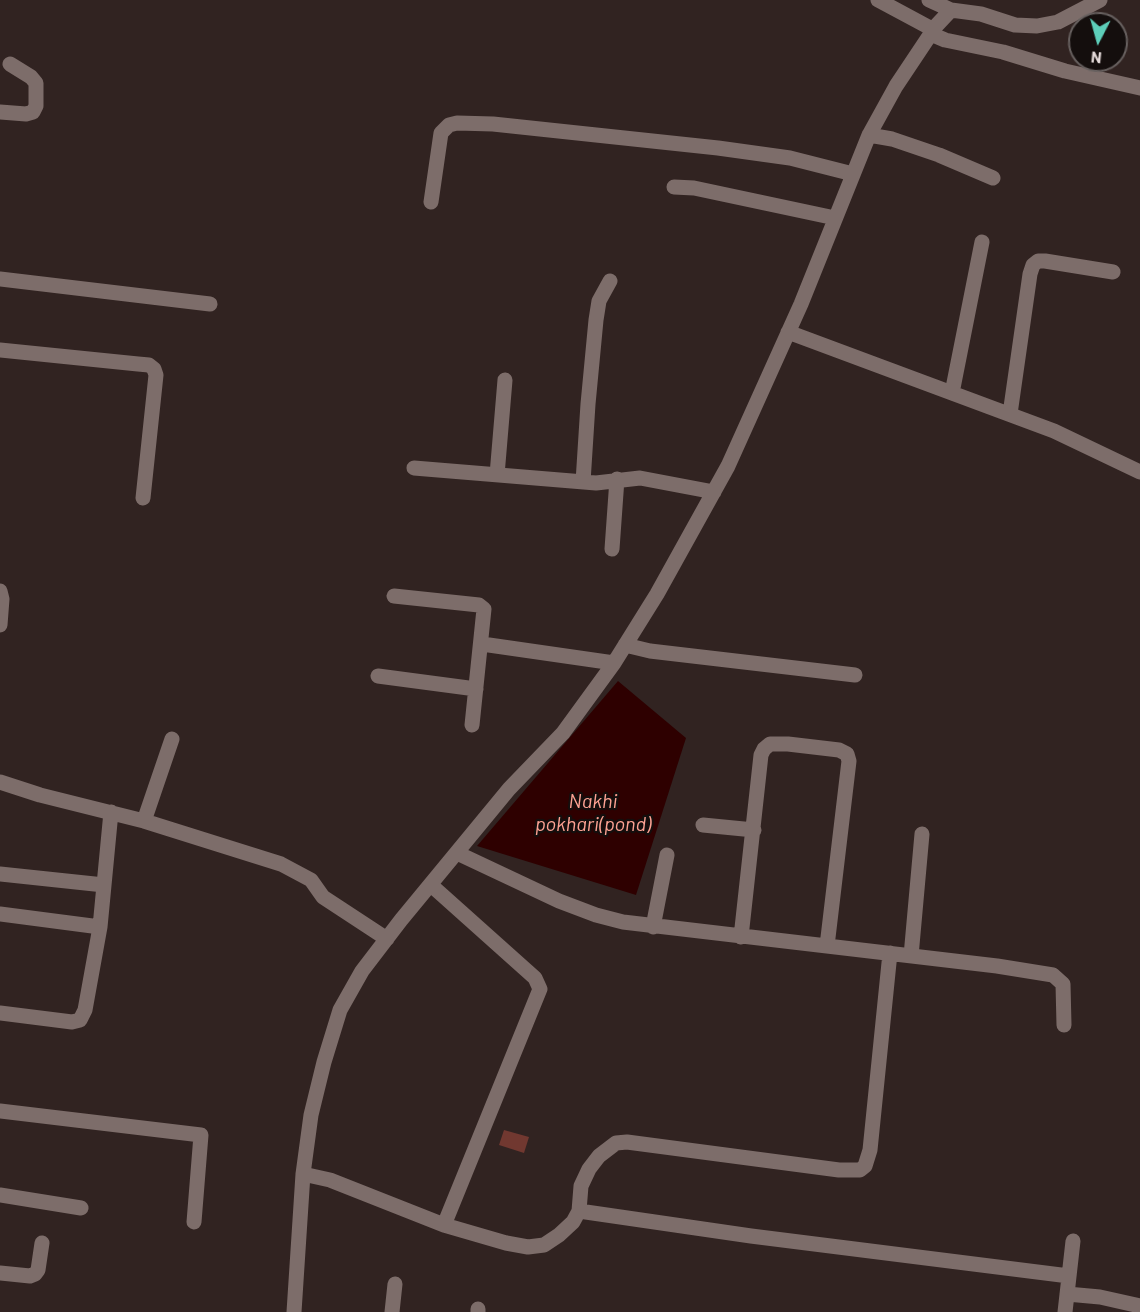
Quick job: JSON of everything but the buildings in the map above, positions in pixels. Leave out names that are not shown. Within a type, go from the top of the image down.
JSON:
[{"type":"street","points":[[879,0],[938,15],[981,14],[1015,25],[1037,26],[1058,22],[1100,0]]},
{"type":"street","points":[[938,15],[945,40],[1003,52],[1065,71],[1140,88]]},
{"type":"street","points":[[294,1312],[303,1174],[311,1115],[340,1010],[362,971],[387,939],[509,789],[563,733],[614,663],[657,594],[728,466],[788,332],[868,135],[938,15]]},
{"type":"street","points":[[0,112],[26,114],[33,112],[36,106],[36,83],[31,77],[10,64]]},
{"type":"street","points":[[431,202],[441,132],[449,125],[457,123],[493,124],[718,148],[790,158],[853,174]]},
{"type":"street","points":[[868,135],[892,139],[939,155],[993,178]]},
{"type":"street","points":[[674,187],[694,188],[835,218]]},
{"type":"street","points":[[952,393],[982,243]]},
{"type":"street","points":[[1010,414],[1033,265],[1038,261],[1045,261],[1113,272]]},
{"type":"street","points":[[0,279],[210,304]]},
{"type":"street","points":[[583,482],[596,320],[599,301],[610,280]]},
{"type":"street","points":[[788,332],[1054,431],[1140,472]]},
{"type":"street","points":[[0,350],[148,365],[154,369],[156,375],[143,498]]},
{"type":"street","points":[[497,475],[505,380]]},
{"type":"street","points":[[414,468],[583,482],[640,478],[714,492]]},
{"type":"street","points":[[612,549],[617,479]]},
{"type":"street","points":[[0,591],[2,599],[0,625]]},
{"type":"street","points":[[394,596],[479,605],[484,609],[472,725]]},
{"type":"street","points":[[482,644],[614,663]]},
{"type":"street","points":[[625,645],[650,651],[855,675]]},
{"type":"street","points":[[378,676],[476,689]]},
{"type":"street","points":[[144,821],[172,739]]},
{"type":"street","points":[[741,937],[761,755],[770,744],[788,744],[839,750],[847,754],[849,761],[827,946]]},
{"type":"street","points":[[0,782],[40,795],[144,821],[281,864],[311,880],[323,897],[387,939]]},
{"type":"street","points":[[0,1013],[72,1022],[80,1020],[85,1010],[100,927],[111,812]]},
{"type":"street","points":[[703,825],[754,830]]},
{"type":"street","points":[[911,956],[922,834]]},
{"type":"street","points":[[457,853],[586,911],[623,922],[890,953],[1053,975],[1063,984],[1064,1025]]},
{"type":"street","points":[[653,927],[667,855]]},
{"type":"street","points":[[0,874],[104,885]]},
{"type":"street","points":[[431,885],[535,978],[540,989],[444,1225]]},
{"type":"street","points":[[0,914],[100,927]]},
{"type":"street","points":[[303,1174],[330,1180],[444,1225],[528,1247],[544,1245],[573,1222],[579,1211],[581,1186],[589,1169],[599,1156],[616,1143],[627,1142],[839,1170],[860,1170],[865,1166],[870,1150],[890,953]]},
{"type":"street","points":[[0,1111],[201,1135],[194,1222]]},
{"type":"street","points":[[0,1195],[81,1208]]},
{"type":"street","points":[[579,1211],[751,1236],[1069,1276]]},
{"type":"street","points":[[1065,1312],[1073,1240]]},
{"type":"street","points":[[0,1273],[30,1276],[35,1274],[38,1270],[42,1243]]},
{"type":"street","points":[[392,1312],[395,1284]]},
{"type":"street","points":[[1067,1294],[1100,1297],[1140,1306]]},
{"type":"water","name":"Nakhi pokhari(pond)","points":[[618,681],[686,738],[636,895],[477,846]]}]
